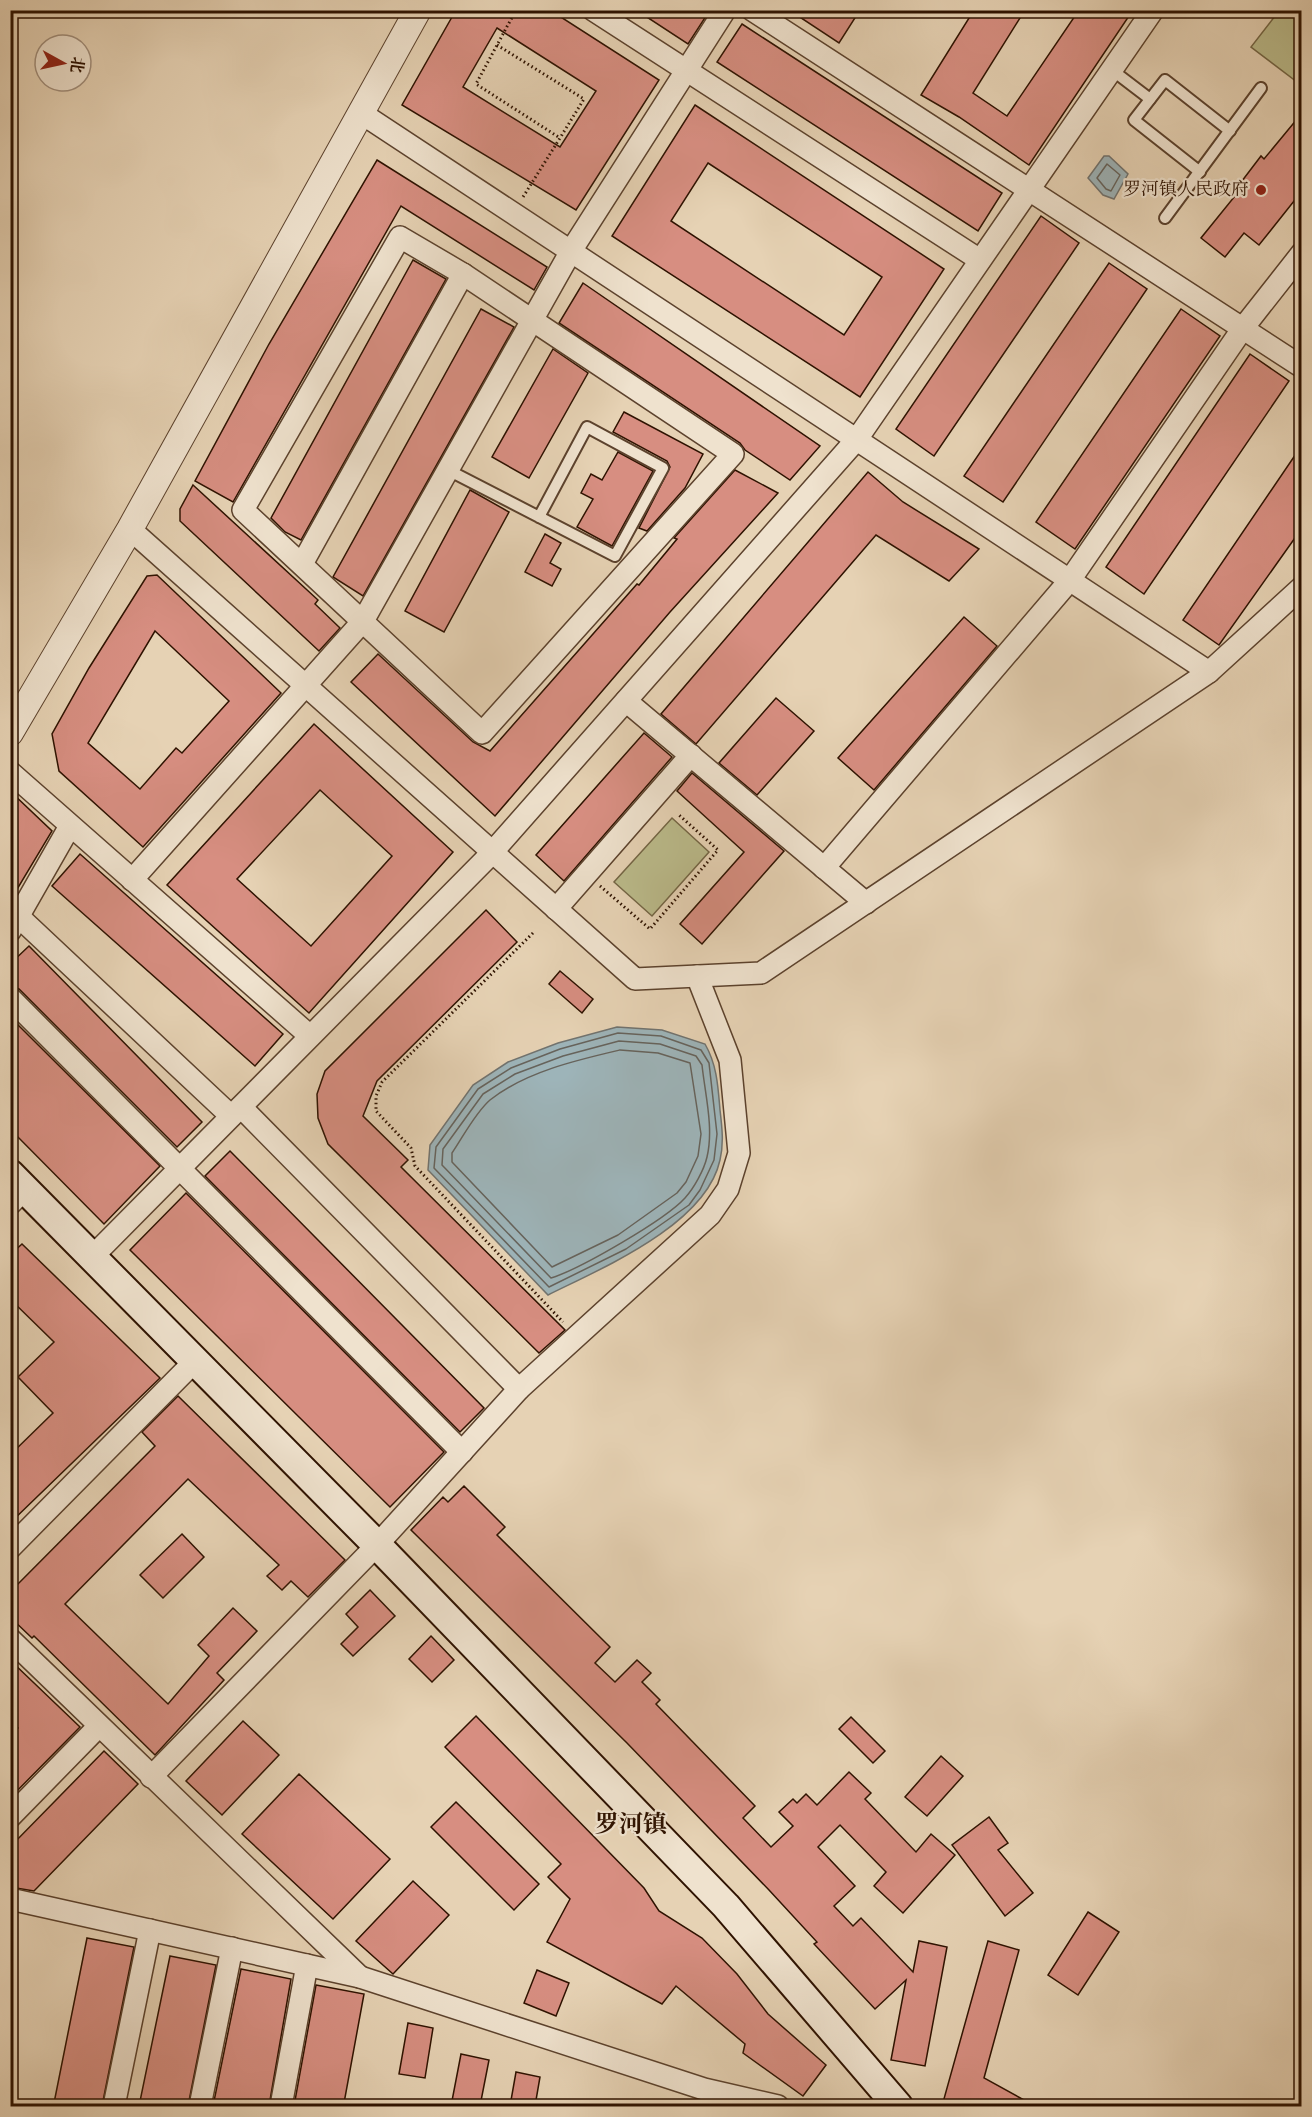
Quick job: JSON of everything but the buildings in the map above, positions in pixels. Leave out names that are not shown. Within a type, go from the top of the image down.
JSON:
[{"type":"main road","points":[[15,1189],[92,1257],[377,1545],[726,1906],[898,2106]]},
{"type":"street","points":[[10,733],[130,529],[418,10]]},
{"type":"street","points":[[593,10],[980,260]]},
{"type":"street","points":[[132,880],[363,621],[571,251],[725,10]]},
{"type":"street","points":[[752,10],[1302,367]]},
{"type":"street","points":[[92,1257],[492,852],[856,439],[1153,10]]},
{"type":"street","points":[[361,113],[1209,672]]},
{"type":"street","points":[[400,237],[463,274],[532,320],[733,454],[482,733],[243,510],[400,237]]},
{"type":"street","points":[[824,868],[1070,580],[1243,328],[1302,253]]},
{"type":"street","points":[[302,564],[463,274]]},
{"type":"street","points":[[130,529],[635,980],[761,973],[1209,672],[1302,587]]},
{"type":"street","points":[[626,701],[866,903]]},
{"type":"street","points":[[556,909],[691,755]]},
{"type":"street","points":[[10,772],[310,1036]]},
{"type":"street","points":[[70,826],[15,924],[236,1112],[519,1389]]},
{"type":"street","points":[[151,1777],[377,1545],[519,1389],[710,1215],[728,1190],[739,1153],[730,1060],[697,976]]},
{"type":"street","points":[[10,998],[462,1452]]},
{"type":"street","points":[[10,1548],[195,1361]]},
{"type":"street","points":[[10,1639],[360,1977]]},
{"type":"street","points":[[10,1816],[99,1726]]},
{"type":"street","points":[[10,1899],[360,1977],[704,2089],[777,2106]]},
{"type":"street","points":[[114,2106],[150,1930]]},
{"type":"street","points":[[200,2106],[232,1948]]},
{"type":"street","points":[[281,2106],[308,1965]]},
{"type":"lane","points":[[1112,70],[1150,99]]},
{"type":"lane","points":[[1200,172],[1134,120],[1165,80],[1230,131]]},
{"type":"lane","points":[[1165,218],[1261,88]]},
{"type":"lane","points":[[448,470],[539,517],[615,556],[663,468],[587,427],[539,517]]},
{"type":"path","points":[[516,10],[476,84],[560,138]]},
{"type":"path","points":[[497,45],[584,99],[513,212]]},
{"type":"path","points":[[586,874],[650,929],[718,850],[679,815]]},
{"type":"path","points":[[533,933],[382,1082],[376,1096],[376,1111],[411,1148],[415,1166],[577,1336]]},
{"type":"green space","points":[[1279,11],[1301,13],[1301,85],[1251,47]]},
{"type":"green space","points":[[672,818],[709,852],[652,916],[614,882]]},
{"type":"water","points":[[1104,156],[1109,156],[1128,174],[1114,199],[1103,195],[1088,178]]},
{"type":"water","points":[[617,1027],[662,1030],[705,1044],[718,1084],[722,1135],[720,1160],[711,1183],[695,1205],[674,1224],[622,1258],[548,1295],[428,1170],[430,1145],[473,1085],[508,1062],[558,1043]]},
{"type":"place","name":"罗河镇人民政府","points":[[1261,190]]},
{"type":"district","name":"罗河镇","points":[[631,1826]]}]
